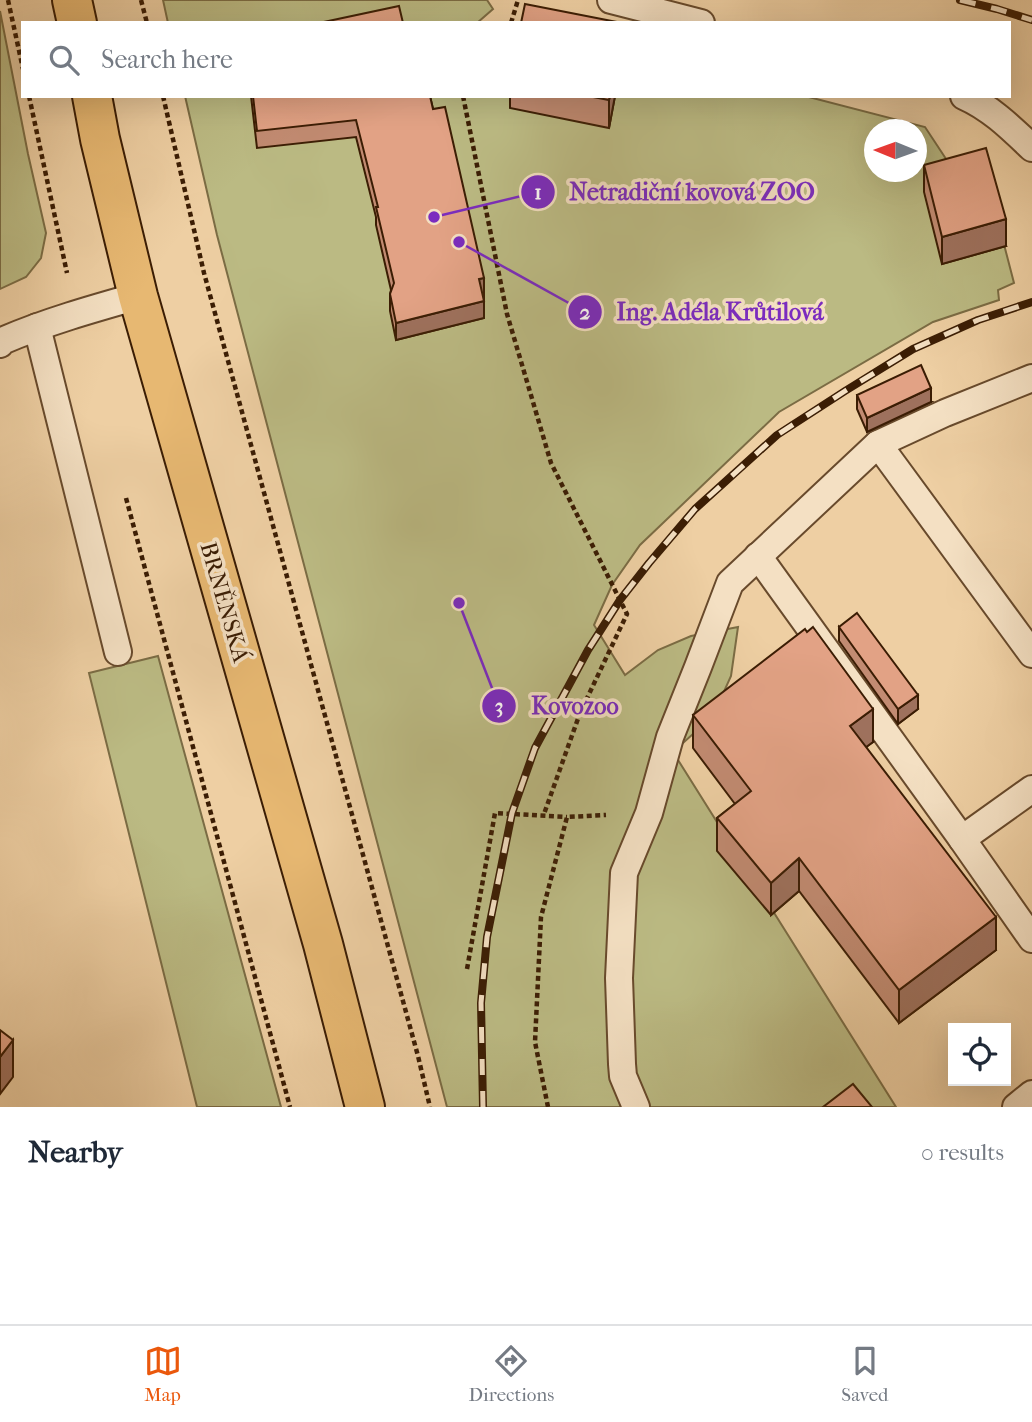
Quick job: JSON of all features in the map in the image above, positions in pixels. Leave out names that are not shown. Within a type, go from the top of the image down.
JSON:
[{"type":"main road","points":[[72,0],[77,21]]},
{"type":"main road","name":"BRNĚNSKÁ","points":[[92,98],[138,296],[323,944],[365,1107]]},
{"type":"lane","points":[[611,0],[693,21]]},
{"type":"lane","points":[[968,98],[989,110],[1032,148]]},
{"type":"lane","points":[[0,344],[37,327],[138,296]]},
{"type":"lane","points":[[37,327],[118,652]]},
{"type":"lane","points":[[636,1107],[623,1076],[619,964],[624,873],[649,813],[670,737],[730,583],[878,444],[945,413],[1032,378]]},
{"type":"lane","points":[[878,444],[1032,654]]},
{"type":"lane","points":[[758,556],[1032,939]]},
{"type":"lane","points":[[962,839],[1032,789]]},
{"type":"lane","points":[[1016,1107],[1032,1094]]},
{"type":"path","points":[[8,0],[21,60]]},
{"type":"path","points":[[141,0],[146,21]]},
{"type":"path","points":[[512,21],[518,0]]},
{"type":"path","points":[[29,98],[75,314]]},
{"type":"path","points":[[163,98],[207,286],[430,1107]]},
{"type":"path","points":[[463,98],[507,314],[551,463],[627,614],[580,713],[544,814]]},
{"type":"path","points":[[123,489],[290,1107]]},
{"type":"path","points":[[467,969],[495,813],[567,817],[649,813]]},
{"type":"path","points":[[548,1107],[536,1042],[541,917],[567,817]]},
{"type":"shaded area","points":[[163,0],[487,0],[493,9],[479,21],[168,21]]},
{"type":"shaded area","points":[[0,11],[46,233],[41,258],[26,277],[0,289]]},
{"type":"shaded area","points":[[185,98],[813,98],[894,119],[864,119],[864,182],[927,182],[927,130],[956,174],[986,175],[1014,283],[998,290],[999,300],[933,322],[779,412],[640,545],[612,585],[594,625],[625,675],[658,650],[691,636],[738,627],[731,676],[713,716],[673,752],[896,1107],[447,1107],[217,235]]},
{"type":"shaded area","points":[[158,656],[281,1107],[197,1107],[89,673]]},
{"type":"building","points":[[525,4],[612,21],[521,21]]},
{"type":"building","points":[[399,6],[403,21],[328,21]]},
{"type":"building","points":[[253,98],[430,98],[433,109],[445,107],[484,278],[479,279],[484,301],[396,323],[390,294],[394,283],[356,120],[257,131]]},
{"type":"building","points":[[986,148],[1006,219],[942,237],[927,177],[927,164]]},
{"type":"building","points":[[921,365],[931,388],[867,418],[857,395]]},
{"type":"building","points":[[857,613],[918,695],[898,709],[839,627]]},
{"type":"building","points":[[813,627],[873,709],[850,726],[996,917],[899,990],[799,858],[771,883],[717,818],[751,791],[693,715],[805,629],[807,632]]},
{"type":"building","points":[[0,1030],[13,1040],[0,1057]]},
{"type":"building","points":[[853,1084],[872,1107],[823,1107]]},
{"type":"railway","points":[[960,0],[1032,20]]},
{"type":"railway","points":[[483,1107],[481,1003],[487,937],[512,813],[535,748],[588,650],[620,600],[695,509],[777,435],[913,349],[978,320],[1032,302]]},
{"type":"place","name":"Netradiční kovová ZOO","points":[[434,217]]},
{"type":"place","name":"Ing. Adéla Krůtilová","points":[[459,242]]},
{"type":"place","name":"Kovozoo","points":[[459,603]]}]
